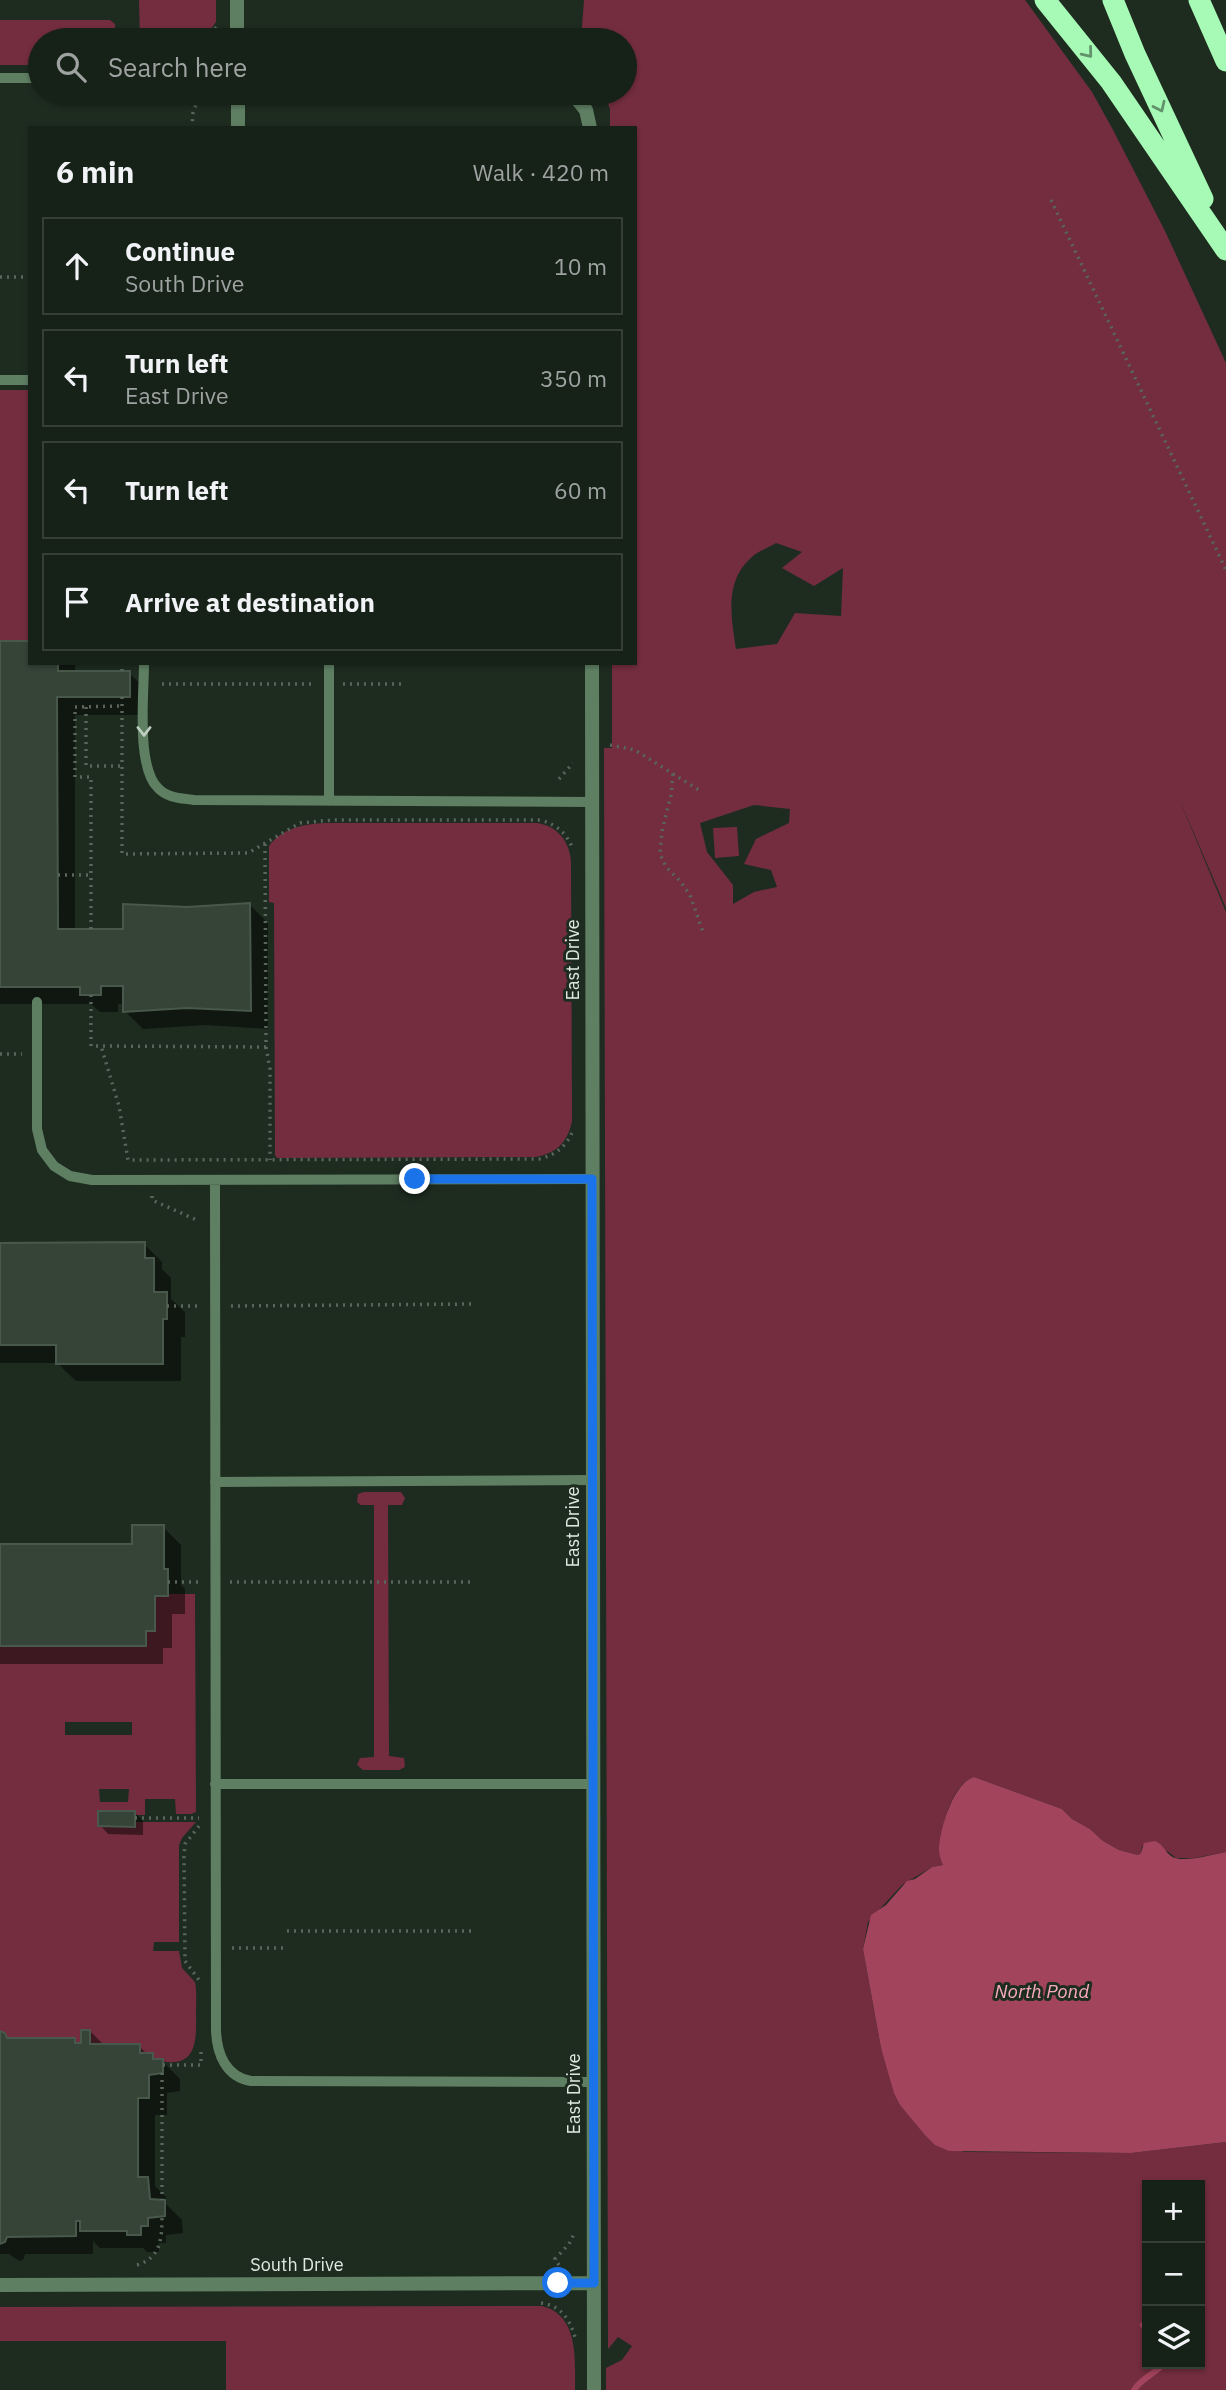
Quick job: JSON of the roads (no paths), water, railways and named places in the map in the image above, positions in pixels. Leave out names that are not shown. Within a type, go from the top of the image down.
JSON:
[{"type":"highway","points":[[1045,0],[1111,82],[1226,248]]},
{"type":"highway","points":[[1113,0],[1135,54],[1226,248]]},
{"type":"highway","points":[[1199,0],[1226,61]]},
{"type":"street","points":[[237,0],[237,28]]},
{"type":"street","points":[[238,105],[238,126]]},
{"type":"street","points":[[582,105],[586,110],[590,126]]},
{"type":"street","name":"East Drive","points":[[592,665],[594,2390]]},
{"type":"street","name":"South Drive","points":[[0,2284],[594,2283]]},
{"type":"lane","points":[[0,78],[28,78]]},
{"type":"lane","points":[[0,380],[28,380]]},
{"type":"lane","points":[[144,665],[144,760],[149,777],[159,790],[175,798],[592,802]]},
{"type":"lane","points":[[329,665],[329,801]]},
{"type":"lane","points":[[37,1002],[37,1129],[42,1150],[54,1166],[70,1176],[92,1180],[592,1179]]},
{"type":"lane","points":[[215,1180],[216,2042],[219,2053],[228,2069],[243,2080],[593,2082]]},
{"type":"lane","points":[[215,1482],[593,1480]]},
{"type":"lane","points":[[215,1784],[593,1784]]},
{"type":"water","name":"North Pond","points":[[974,1777],[1062,1809],[1072,1819],[1119,1850],[1138,1855],[1144,1843],[1155,1841],[1169,1854],[1182,1859],[1226,1852],[1226,2142],[1131,2153],[949,2151],[935,2145],[900,2105],[881,2048],[863,1949],[871,1915],[886,1905],[907,1881],[915,1879],[932,1867],[943,1865],[939,1849],[945,1819],[960,1788]]},
{"type":"waterway","points":[[1134,2390],[1158,2369]]}]
